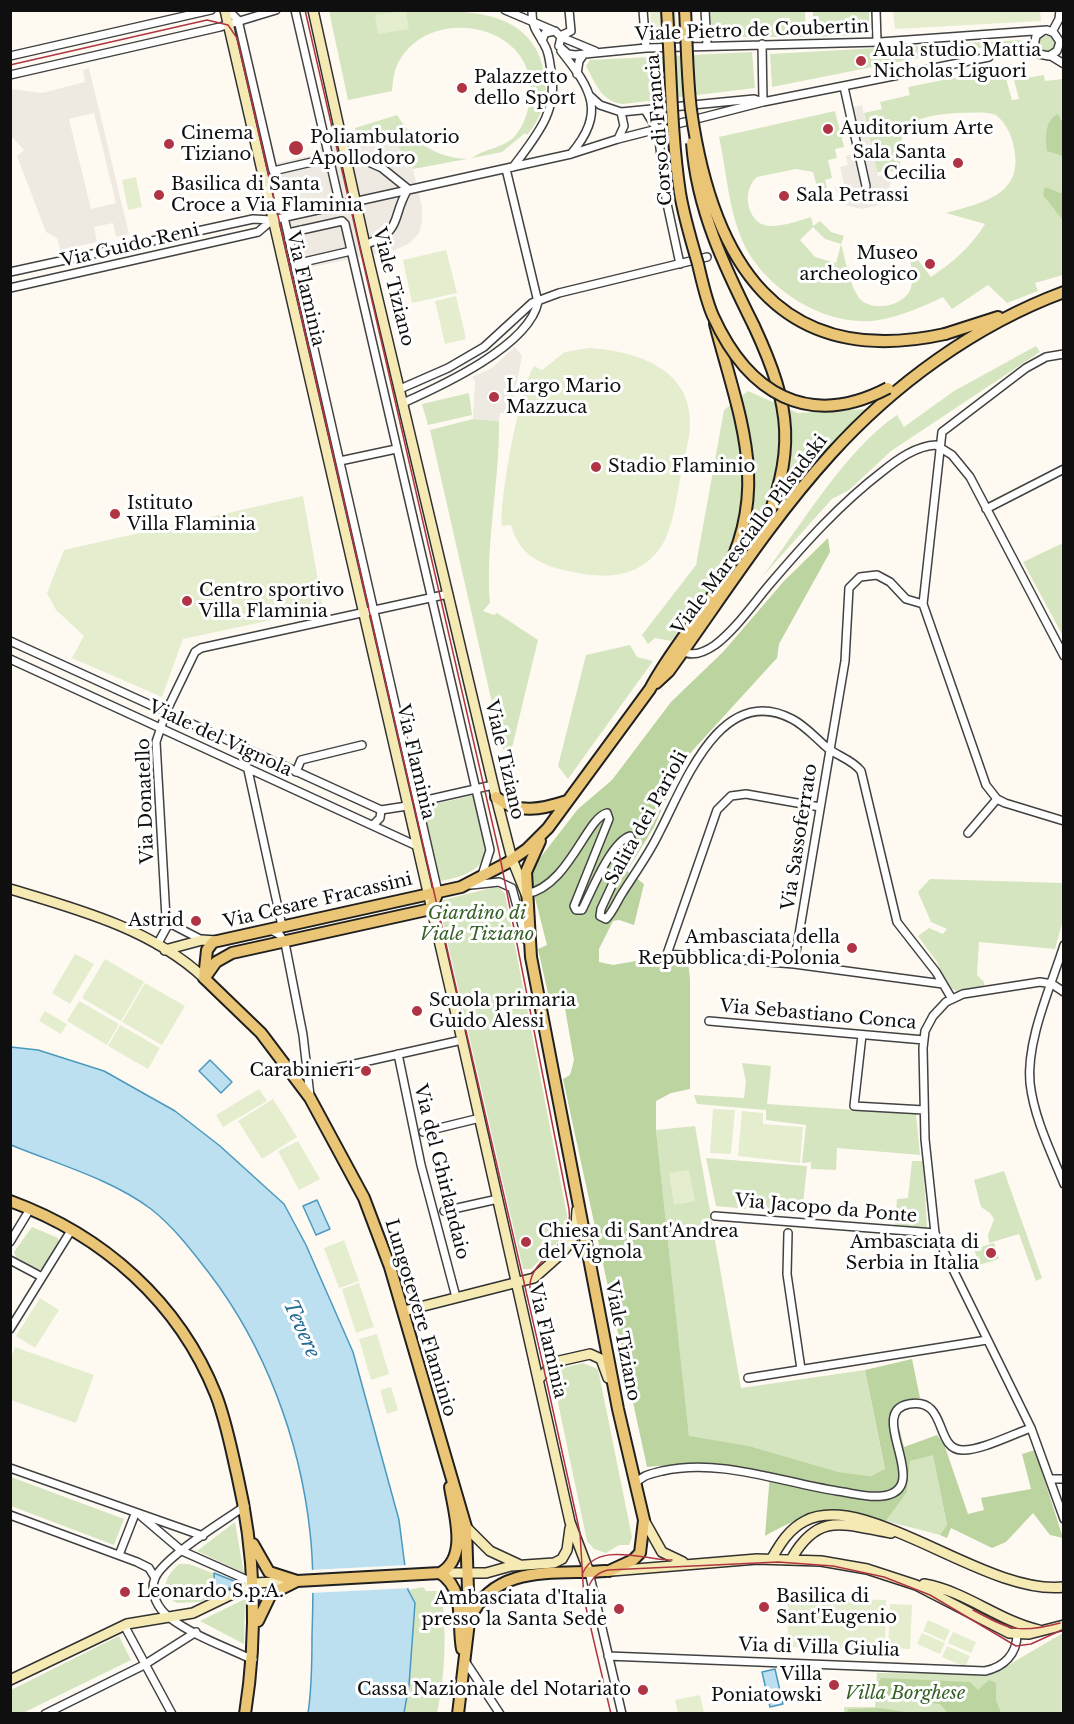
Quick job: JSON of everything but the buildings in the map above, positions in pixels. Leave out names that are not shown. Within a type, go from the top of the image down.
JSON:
[{"type":"main road","name":"Corso di Francia","points":[[666,10],[680,193],[745,437],[750,470],[747,503],[730,563]]},
{"type":"main road","name":"Corso di Francia","points":[[685,10],[691,109],[704,175],[722,229],[755,282],[778,306],[812,327],[859,342],[900,342],[945,334],[1015,311]]},
{"type":"main road","points":[[691,109],[693,159],[705,215],[725,268],[754,326],[780,387],[786,436],[783,466],[776,497],[760,537],[742,568]]},
{"type":"main road","name":"Viale Maresciallo Pilsudski","points":[[679,649],[808,480],[836,448],[880,406],[939,358],[1015,311],[1064,292]]},
{"type":"main road","name":"Corso di Francia","points":[[713,315],[744,368],[758,382],[786,399],[815,406],[839,405],[864,399],[888,388],[939,358]]},
{"type":"main road","name":"Viale Maresciallo Pilsudski","points":[[548,828],[650,689],[669,671],[679,649],[730,563]]},
{"type":"main road","points":[[495,797],[509,806],[530,809],[542,809],[567,801]]},
{"type":"main road","points":[[526,894],[528,863],[548,828]]},
{"type":"main road","points":[[433,893],[461,887],[512,859],[548,828]]},
{"type":"main road","name":"Via Cesare Fracassini","points":[[204,978],[215,963],[229,954],[431,909],[433,893],[216,941]]},
{"type":"main road","name":"Viale Tiziano","points":[[526,894],[531,957],[577,1203],[612,1367],[618,1409],[644,1520],[640,1553],[633,1560],[608,1571]]},
{"type":"main road","points":[[204,978],[207,950],[216,941]]},
{"type":"main road","name":"Lungotevere Flaminio","points":[[204,978],[261,1033],[310,1098],[364,1198],[404,1311],[447,1468],[457,1491],[466,1527],[469,1622],[465,1661]]},
{"type":"main road","points":[[10,1202],[72,1228],[105,1250],[149,1290],[181,1330],[200,1361],[224,1420],[250,1536],[255,1584],[255,1629],[245,1713]]},
{"type":"main road","points":[[255,1629],[270,1596],[279,1588],[297,1581],[440,1573],[451,1566],[457,1549],[447,1468]]},
{"type":"main road","points":[[250,1536],[269,1572],[297,1581]]},
{"type":"main road","points":[[469,1622],[477,1607],[497,1586],[523,1571],[608,1571]]},
{"type":"main road","points":[[440,1573],[452,1582],[457,1592],[465,1661],[458,1713]]},
{"type":"street","points":[[10,56],[183,13],[210,10]]},
{"type":"street","name":"Via Flaminia","points":[[227,10],[238,20]]},
{"type":"street","name":"Via Flaminia","points":[[227,10],[228,25],[272,220],[417,846],[433,893]]},
{"type":"street","points":[[10,75],[228,25],[276,10]]},
{"type":"street","points":[[295,10],[340,205]]},
{"type":"street","name":"Viale Tiziano","points":[[313,10],[365,245],[495,797],[512,859],[526,894]]},
{"type":"street","points":[[505,10],[595,51]]},
{"type":"street","points":[[532,10],[530,22],[544,44],[558,46],[568,54],[595,51]]},
{"type":"street","points":[[569,10],[571,31],[560,37],[558,46],[590,95],[600,105],[621,112],[754,99],[763,102]]},
{"type":"street","points":[[643,10],[646,48]]},
{"type":"street","points":[[705,10],[707,45]]},
{"type":"street","points":[[876,10],[877,42]]},
{"type":"street","points":[[1052,32],[1059,19],[1060,10]]},
{"type":"street","points":[[238,20],[273,171],[329,158]]},
{"type":"street","points":[[510,168],[545,124],[551,108],[553,83],[544,44],[545,33],[552,30]]},
{"type":"street","points":[[1034,44],[1036,36],[1043,31],[1052,32],[1062,45],[1051,56]]},
{"type":"street","name":"Viale Pietro de Coubertin","points":[[595,51],[707,45],[877,42],[1043,31]]},
{"type":"street","points":[[1018,33],[1034,44],[1039,54],[1051,56],[1064,64]]},
{"type":"street","points":[[762,44],[763,102]]},
{"type":"street","points":[[577,74],[579,61],[584,54]]},
{"type":"street","points":[[272,220],[571,154],[657,128],[763,102],[989,57]]},
{"type":"street","points":[[844,87],[866,186]]},
{"type":"street","points":[[571,154],[591,125],[590,95]]},
{"type":"street","points":[[708,103],[710,116]]},
{"type":"street","points":[[645,110],[657,128],[666,199],[680,264]]},
{"type":"street","points":[[618,139],[624,127],[621,112]]},
{"type":"street","points":[[344,151],[382,168],[408,189]]},
{"type":"street","points":[[403,403],[482,363],[528,321],[538,302],[510,168]]},
{"type":"street","points":[[365,245],[383,237],[393,228],[401,201],[408,189]]},
{"type":"street","name":"Via Flaminia","points":[[284,217],[418,802],[433,893]]},
{"type":"street","name":"Via Guido Reni","points":[[10,272],[253,219],[272,220]]},
{"type":"street","name":"Via Guido Reni","points":[[10,288],[258,232],[272,220]]},
{"type":"street","name":"Viale Tiziano","points":[[288,233],[343,222],[490,850],[482,875]]},
{"type":"street","points":[[295,264],[351,251]]},
{"type":"street","points":[[84,255],[87,271]]},
{"type":"street","points":[[400,389],[476,352],[530,304],[559,293],[707,256]]},
{"type":"street","points":[[476,352],[482,363]]},
{"type":"street","points":[[1064,354],[1046,357],[1005,383],[945,428],[940,446],[923,604],[986,785],[997,799],[1033,813],[1064,821]]},
{"type":"street","points":[[679,649],[703,651],[720,640],[813,534],[875,477],[911,453],[926,446],[940,446],[962,465],[1064,656]]},
{"type":"street","points":[[340,461],[396,449]]},
{"type":"street","points":[[987,509],[1064,469]]},
{"type":"street","name":"Via Sassoferrato","points":[[794,964],[845,661],[850,585],[860,577],[877,575],[890,582],[906,600],[923,604]]},
{"type":"street","name":"Via Donatello","points":[[169,923],[166,918],[156,744],[159,728],[166,712],[198,650],[363,611],[448,594]]},
{"type":"street","name":"Viale del Vignola","points":[[10,642],[381,810]]},
{"type":"street","name":"Viale del Vignola","points":[[10,659],[417,846]]},
{"type":"street","name":"Salita dei Parioli","points":[[526,894],[548,886],[581,846],[601,815],[607,813],[609,819],[574,905],[576,910],[582,910],[609,860],[621,842],[630,836],[632,842],[601,909],[600,916],[606,919],[655,842],[694,762],[717,733],[739,718],[759,713],[787,716],[803,726],[829,750]]},
{"type":"street","points":[[296,772],[301,760],[362,744]]},
{"type":"street","points":[[829,750],[854,763],[863,774],[897,922],[943,984],[951,999]]},
{"type":"street","points":[[248,770],[282,926]]},
{"type":"street","points":[[418,802],[493,785]]},
{"type":"street","points":[[820,807],[746,794],[732,796],[722,803],[712,823],[667,954],[794,964],[943,984]]},
{"type":"street","points":[[969,833],[997,799]]},
{"type":"street","points":[[373,825],[380,818],[381,810],[408,806]]},
{"type":"street","points":[[461,887],[495,882],[512,888],[531,957]]},
{"type":"street","name":"Lungotevere Flaminio","points":[[10,889],[86,912],[161,947],[204,978]]},
{"type":"street","name":"Via Flaminia","points":[[431,909],[570,1522]]},
{"type":"street","points":[[202,940],[169,923],[161,947],[202,940],[216,941]]},
{"type":"street","points":[[268,929],[280,935],[285,943],[303,1035],[310,1098]]},
{"type":"street","points":[[1064,945],[1060,970],[1046,1000],[1030,1055],[1030,1082],[1040,1121],[1064,1184]]},
{"type":"street","points":[[1062,991],[1052,984],[1040,982],[971,992],[951,999],[933,1016],[924,1040],[924,1110],[934,1233],[1031,1428],[1064,1519]]},
{"type":"street","name":"Via Sebastiano Conca","points":[[709,1021],[924,1040]]},
{"type":"street","points":[[861,1035],[854,1106],[924,1110]]},
{"type":"street","points":[[337,1068],[462,1040]]},
{"type":"street","name":"Via del Ghirlandaio","points":[[398,1054],[421,1165],[456,1297]]},
{"type":"street","points":[[423,1132],[480,1118]]},
{"type":"street","points":[[444,1211],[498,1199]]},
{"type":"street","points":[[404,1311],[537,1277],[565,1250],[576,1230],[577,1203]]},
{"type":"street","points":[[10,1242],[30,1209]]},
{"type":"street","name":"Via Jacopo da Ponte","points":[[715,1216],[934,1233]]},
{"type":"street","points":[[10,1329],[72,1228]]},
{"type":"street","points":[[788,1233],[787,1274],[801,1369]]},
{"type":"street","points":[[10,1260],[42,1277]]},
{"type":"street","points":[[748,1378],[987,1340]]},
{"type":"street","points":[[539,1379],[555,1362],[580,1354],[594,1354],[603,1364],[618,1409]]},
{"type":"street","points":[[635,1485],[642,1476],[678,1468],[698,1467],[858,1494],[890,1495],[900,1488],[904,1477],[894,1434],[895,1416],[901,1407],[922,1404],[932,1410],[947,1442],[955,1449],[971,1449],[1031,1428]]},
{"type":"street","points":[[10,1468],[203,1536]]},
{"type":"street","points":[[1050,1479],[1064,1479]]},
{"type":"street","points":[[155,1578],[182,1551],[245,1506]]},
{"type":"street","points":[[10,1515],[147,1567],[155,1578],[156,1602],[170,1618],[252,1660]]},
{"type":"street","points":[[138,1515],[182,1551],[255,1584]]},
{"type":"street","points":[[119,1555],[138,1515]]},
{"type":"street","points":[[772,1558],[792,1530],[805,1521],[823,1515],[862,1519],[1011,1581],[1038,1588],[1064,1587]]},
{"type":"street","name":"Viale Tiziano","points":[[644,1520],[662,1552],[673,1560],[686,1563]]},
{"type":"street","points":[[440,1573],[523,1571],[550,1564],[562,1559],[569,1544],[570,1522]]},
{"type":"street","points":[[570,1522],[589,1572],[622,1713]]},
{"type":"street","points":[[792,1558],[807,1536],[825,1526],[847,1526],[901,1535]]},
{"type":"street","points":[[466,1527],[477,1541],[523,1571]]},
{"type":"street","points":[[608,1571],[686,1563],[772,1558],[839,1563],[907,1582],[942,1588],[1008,1621],[1043,1631]]},
{"type":"street","points":[[10,1680],[124,1625],[199,1611],[255,1584],[297,1581]]},
{"type":"street","points":[[907,1582],[940,1595],[1017,1639],[1064,1625]]},
{"type":"street","points":[[124,1625],[172,1713]]},
{"type":"street","points":[[45,1713],[144,1665],[196,1632]]},
{"type":"street","name":"Via di Villa Giulia","points":[[608,1656],[985,1671],[1008,1659],[1017,1639]]},
{"type":"street","points":[[465,1661],[500,1713]]},
{"type":"green space","points":[[329,11],[452,11],[492,17],[510,23],[525,34],[536,50],[544,71],[546,88],[541,113],[527,135],[525,133],[502,152],[472,158],[504,144],[519,131],[529,105],[529,77],[519,55],[502,39],[479,30],[454,28],[431,33],[410,47],[396,68],[392,91],[348,100]]},
{"type":"green space","points":[[406,11],[409,29],[378,34],[375,15]]},
{"type":"green space","points":[[650,11],[676,11],[677,30],[652,32]]},
{"type":"green space","points":[[710,11],[805,11],[806,37],[717,37],[712,33]]},
{"type":"green space","points":[[813,11],[869,11],[869,31],[862,35],[813,37]]},
{"type":"green space","points":[[893,11],[1040,11],[1041,21],[895,29]]},
{"type":"green space","points":[[1044,36],[1050,36],[1055,44],[1053,50],[1044,52],[1039,47],[1039,41]]},
{"type":"green space","points":[[1021,40],[1021,43],[953,51],[772,87],[770,54]]},
{"type":"green space","points":[[752,52],[755,88],[623,104],[604,95],[586,66],[590,60]]},
{"type":"green space","points":[[1003,68],[1012,100],[1019,99],[1014,80],[1044,75],[1045,81],[1063,79],[1063,275],[1035,283],[1038,291],[1007,303],[988,285],[952,309],[943,297],[895,316],[860,321],[841,319],[804,305],[787,294],[759,267],[748,252],[737,225],[729,196],[719,137],[835,111],[844,147],[835,149],[837,158],[828,160],[832,178],[825,180],[827,188],[818,190],[813,172],[796,169],[757,177],[750,188],[748,202],[753,216],[758,221],[764,225],[775,226],[811,217],[813,226],[820,221],[831,232],[844,236],[841,244],[850,279],[859,298],[865,303],[880,306],[902,299],[911,288],[912,272],[907,246],[931,277],[954,260],[974,240],[985,224],[946,213],[986,200],[1006,187],[1013,177],[1015,164],[1010,134],[996,115],[958,113],[930,116],[911,125],[905,132],[901,142],[901,171],[877,172],[864,113],[882,109],[880,102],[910,95],[908,87]],"holes":[[[813,227],[825,239],[841,244],[836,263],[815,257],[800,240]]]},
{"type":"green space","points":[[1058,114],[1063,124],[1063,156],[1047,151],[1046,146],[1048,125]]},
{"type":"green space","points":[[397,115],[418,141],[426,147],[455,158],[467,159],[413,169],[409,160],[382,137],[357,138],[355,128]]},
{"type":"green space","points":[[136,177],[142,207],[128,210],[122,180]]},
{"type":"green space","points":[[1045,187],[1063,194],[1063,220],[1043,195]]},
{"type":"green space","points":[[446,250],[457,293],[412,303],[403,260]]},
{"type":"green space","points":[[456,296],[466,339],[445,344],[435,301]]},
{"type":"green space","points":[[1036,346],[1040,352],[891,451],[849,490],[832,499],[762,577],[842,468],[878,430],[897,415],[904,427],[954,391]]},
{"type":"green space","name":"Stadio Flaminio","points":[[589,348],[625,353],[658,366],[671,376],[681,389],[688,405],[690,424],[675,508],[665,540],[647,562],[637,568],[625,573],[600,576],[562,570],[543,563],[526,552],[520,545],[511,525],[502,526],[504,493],[512,444],[528,378],[534,366],[542,370],[565,352]]},
{"type":"green space","points":[[748,391],[798,413],[867,409],[787,499],[671,641],[655,638],[648,644],[642,635],[696,565],[724,410]]},
{"type":"green space","points":[[469,393],[472,415],[428,425],[422,404]]},
{"type":"green space","points":[[473,419],[499,421],[489,557],[490,603],[483,611],[494,615],[497,613],[538,640],[509,760],[502,747],[430,430]]},
{"type":"green space","name":"Centro sportivo Villa Flaminia","points":[[303,496],[323,609],[183,639],[162,697],[72,658],[84,636],[56,610],[47,593],[64,550]]},
{"type":"green space","points":[[828,538],[830,552],[779,644],[777,658],[693,750],[679,769],[654,827],[627,871],[644,884],[634,925],[619,920],[613,921],[599,949],[599,962],[613,965],[653,958],[688,960],[690,1089],[671,1093],[656,1101],[656,1130],[689,1436],[749,1446],[839,1472],[871,1476],[885,1469],[865,1370],[912,1359],[920,1398],[905,1400],[894,1409],[904,1447],[937,1435],[944,1444],[968,1514],[984,1510],[981,1498],[1031,1489],[1022,1454],[1035,1450],[1063,1538],[1050,1535],[1033,1513],[1006,1542],[992,1548],[951,1528],[947,1538],[940,1535],[947,1525],[933,1455],[910,1461],[907,1492],[886,1521],[850,1513],[823,1512],[798,1519],[765,1536],[770,1473],[709,1466],[647,1467],[563,1079],[570,1075],[574,1060],[564,1003],[550,1002],[538,949],[547,945],[533,890],[533,867],[578,809],[612,780],[671,702],[723,652],[784,581]]},
{"type":"green space","points":[[1063,543],[1063,636],[1023,562]]},
{"type":"green space","points":[[630,645],[637,657],[653,661],[568,779],[558,766],[586,655]]},
{"type":"green space","points":[[474,795],[485,851],[483,858],[475,869],[468,873],[440,881],[423,807]]},
{"type":"green space","points":[[930,879],[1063,883],[1063,920],[1055,949],[979,942],[977,975],[984,982],[984,988],[960,993],[947,986],[937,962],[918,936],[929,928],[943,934],[947,929],[931,922],[918,892]]},
{"type":"green space","name":"Giardino di Viale Tiziano","points":[[491,888],[500,888],[505,894],[567,1215],[564,1232],[560,1239],[531,1269],[523,1269],[440,910],[443,900]]},
{"type":"green space","points":[[75,954],[94,964],[70,1004],[52,993]]},
{"type":"green space","points":[[105,959],[144,982],[121,1021],[82,998]]},
{"type":"green space","points":[[145,983],[185,1006],[162,1045],[122,1022]]},
{"type":"green space","points":[[79,1001],[119,1024],[107,1045],[67,1021]]},
{"type":"green space","points":[[45,1011],[67,1024],[61,1034],[39,1021]]},
{"type":"green space","points":[[120,1025],[160,1048],[148,1069],[108,1046]]},
{"type":"green space","points":[[742,1063],[771,1066],[767,1104],[916,1114],[920,1155],[837,1148],[836,1170],[811,1169],[811,1162],[802,1163],[806,1125],[766,1120],[766,1110],[697,1104],[694,1095],[744,1098],[746,1082]]},
{"type":"green space","points":[[259,1089],[267,1101],[223,1127],[216,1115]]},
{"type":"green space","points":[[273,1099],[297,1137],[262,1159],[238,1121]]},
{"type":"green space","points":[[713,1109],[735,1110],[731,1154],[710,1153]]},
{"type":"green space","points":[[742,1111],[763,1113],[763,1124],[803,1127],[800,1163],[738,1156]]},
{"type":"green space","points":[[695,1126],[741,1388],[865,1370],[885,1470],[871,1476],[839,1472],[749,1446],[689,1437],[656,1130]]},
{"type":"green space","points":[[298,1141],[320,1179],[299,1190],[278,1151]]},
{"type":"green space","points":[[706,1158],[807,1166],[803,1204],[812,1215],[716,1206]]},
{"type":"green space","points":[[912,1161],[923,1161],[927,1228],[895,1225],[897,1199],[908,1198]]},
{"type":"green space","points":[[689,1170],[695,1201],[674,1205],[669,1173]]},
{"type":"green space","points":[[1004,1171],[1042,1278],[1036,1281],[1019,1234],[989,1243],[988,1235],[994,1219],[981,1207],[974,1180]]},
{"type":"green space","points":[[32,1227],[58,1238],[44,1268],[37,1270],[16,1258],[14,1252]]},
{"type":"green space","points":[[344,1240],[359,1281],[339,1288],[324,1248]]},
{"type":"green space","points":[[994,1243],[999,1259],[979,1265],[974,1249]]},
{"type":"green space","points":[[359,1283],[374,1327],[356,1333],[342,1289]]},
{"type":"green space","points":[[40,1298],[59,1310],[35,1348],[16,1336]]},
{"type":"green space","points":[[377,1334],[389,1374],[371,1380],[359,1339]]},
{"type":"green space","points":[[15,1347],[94,1375],[76,1423],[11,1400],[11,1359]]},
{"type":"green space","points":[[583,1363],[598,1369],[632,1537],[629,1545],[619,1545],[606,1553],[594,1549],[587,1541],[553,1379],[563,1368]]},
{"type":"green space","points":[[391,1387],[398,1410],[387,1414],[380,1390]]},
{"type":"green space","points":[[933,1454],[947,1526],[940,1535],[886,1521],[907,1492],[910,1461]]},
{"type":"green space","points":[[11,1477],[124,1519],[114,1545],[11,1506]]},
{"type":"green space","points":[[235,1522],[243,1568],[244,1573],[197,1551]]},
{"type":"green space","points":[[179,1564],[189,1564],[239,1583],[200,1602],[177,1603],[171,1599],[165,1589],[170,1573]]},
{"type":"green space","points":[[423,1587],[426,1591],[442,1591],[444,1652],[440,1698],[437,1713],[404,1714],[409,1685],[415,1603],[408,1590]]},
{"type":"green space","points":[[808,1594],[808,1598],[886,1600],[885,1649],[788,1647],[787,1595]]},
{"type":"green space","points":[[245,1599],[244,1644],[200,1621]]},
{"type":"green space","points":[[890,1604],[912,1605],[910,1649],[888,1648]]},
{"type":"green space","points":[[928,1620],[950,1630],[945,1641],[923,1631]]},
{"type":"green space","points":[[953,1632],[976,1642],[971,1653],[948,1643]]},
{"type":"green space","points":[[922,1633],[945,1643],[940,1654],[917,1644]]},
{"type":"green space","name":"Villa Borghese","points":[[1063,1633],[1063,1713],[844,1714],[844,1707],[875,1707],[877,1673],[993,1674]]},
{"type":"green space","points":[[119,1636],[131,1660],[23,1713],[11,1713],[11,1690]]},
{"type":"green space","points":[[947,1646],[970,1656],[965,1667],[942,1657]]},
{"type":"green space","points":[[881,1678],[970,1682],[978,1690],[989,1680],[996,1683],[996,1700],[1001,1713],[944,1713],[947,1712],[940,1704],[872,1696]]},
{"type":"green space","points":[[700,1695],[704,1713],[678,1713],[675,1700]]},
{"type":"green space","points":[[881,1708],[910,1713],[846,1713],[849,1709]]},
{"type":"shaded area","points":[[89,68],[129,234],[116,237],[113,223],[94,227],[97,242],[60,250],[57,238],[46,232],[17,156],[24,150],[11,136],[11,89],[42,93],[85,82],[83,70]],"holes":[[[94,113],[116,203],[91,209],[69,119]]]},
{"type":"shaded area","points":[[862,105],[878,176],[889,174],[891,182],[886,197],[876,206],[861,209],[846,205],[834,187],[844,184],[840,167],[848,165],[846,156],[855,153],[845,109]]},
{"type":"shaded area","points":[[376,137],[390,140],[398,146],[413,169],[422,206],[419,233],[410,243],[395,250],[302,269],[276,163],[318,154],[317,148]]},
{"type":"shaded area","name":"Largo Mario Mazzuca","points":[[515,347],[522,356],[511,413],[500,413],[499,421],[473,419],[475,381],[472,377],[492,368]]},
{"type":"water","name":"Tevere","points":[[11,1047],[38,1050],[104,1071],[175,1111],[220,1146],[284,1204],[306,1245],[353,1352],[399,1520],[408,1590],[415,1603],[409,1685],[404,1713],[308,1713],[312,1675],[313,1597],[310,1532],[298,1463],[277,1395],[263,1363],[229,1301],[209,1273],[175,1231],[151,1209],[119,1189],[11,1145]]},
{"type":"water","points":[[210,1060],[232,1082],[221,1093],[199,1071]]},
{"type":"water","points":[[317,1200],[330,1229],[316,1235],[303,1206]]},
{"type":"water","points":[[214,1573],[239,1583],[215,1595]]},
{"type":"water","points":[[775,1669],[783,1704],[770,1707],[762,1672]]},
{"type":"pier","points":[[408,1565],[411,1588],[310,1593],[309,1570]]},
{"type":"tram line","points":[[305,10],[499,852],[569,1209],[569,1223],[565,1235],[559,1245],[536,1269],[531,1279],[530,1290]]},
{"type":"tram line","points":[[10,65],[207,20],[228,25],[237,38],[541,1356],[580,1533],[584,1599],[611,1714]]},
{"type":"tram line","points":[[582,1575],[588,1564],[609,1555],[622,1554],[672,1560]]},
{"type":"tram line","points":[[587,1598],[592,1580],[608,1570],[778,1562],[833,1566],[884,1577],[930,1595],[1016,1646],[1031,1644],[1064,1629]]},
{"type":"tram line","points":[[973,1610],[996,1622],[1015,1628],[1034,1628],[1060,1623]]},
{"type":"place","name":"Aula studio Mattia Nicholas Liguori","points":[[861,61]]},
{"type":"place","name":"Palazzetto dello Sport","points":[[462,88]]},
{"type":"place","name":"Auditorium Arte","points":[[828,129]]},
{"type":"place","name":"Cinema Tiziano","points":[[169,144]]},
{"type":"place","name":"Poliambulatorio Apollodoro","points":[[296,148]]},
{"type":"place","name":"Sala Santa Cecilia","points":[[958,163]]},
{"type":"place","name":"Basilica di Santa Croce a Via Flaminia","points":[[159,195]]},
{"type":"place","name":"Sala Petrassi","points":[[784,196]]},
{"type":"place","name":"Museo archeologico","points":[[930,264]]},
{"type":"place","name":"Largo Mario Mazzuca","points":[[494,397]]},
{"type":"place","name":"Stadio Flaminio","points":[[596,467]]},
{"type":"place","name":"Istituto Villa Flaminia","points":[[115,514]]},
{"type":"place","name":"Centro sportivo Villa Flaminia","points":[[187,601]]},
{"type":"place","name":"Astrid","points":[[196,921]]},
{"type":"place","name":"Ambasciata della Repubblica di Polonia","points":[[852,948]]},
{"type":"place","name":"Scuola primaria Guido Alessi","points":[[417,1011]]},
{"type":"place","name":"Carabinieri","points":[[366,1071]]},
{"type":"place","name":"Chiesa di Sant'Andrea del Vignola","points":[[526,1242]]},
{"type":"place","name":"Ambasciata di Serbia in Italia","points":[[991,1253]]},
{"type":"place","name":"Leonardo S.p.A.","points":[[125,1592]]},
{"type":"place","name":"Basilica di Sant'Eugenio","points":[[764,1607]]},
{"type":"place","name":"Ambasciata d'Italia presso la Santa Sede","points":[[619,1609]]},
{"type":"place","name":"Villa Poniatowski","points":[[834,1685]]},
{"type":"place","name":"Cassa Nazionale del Notariato","points":[[643,1690]]}]
